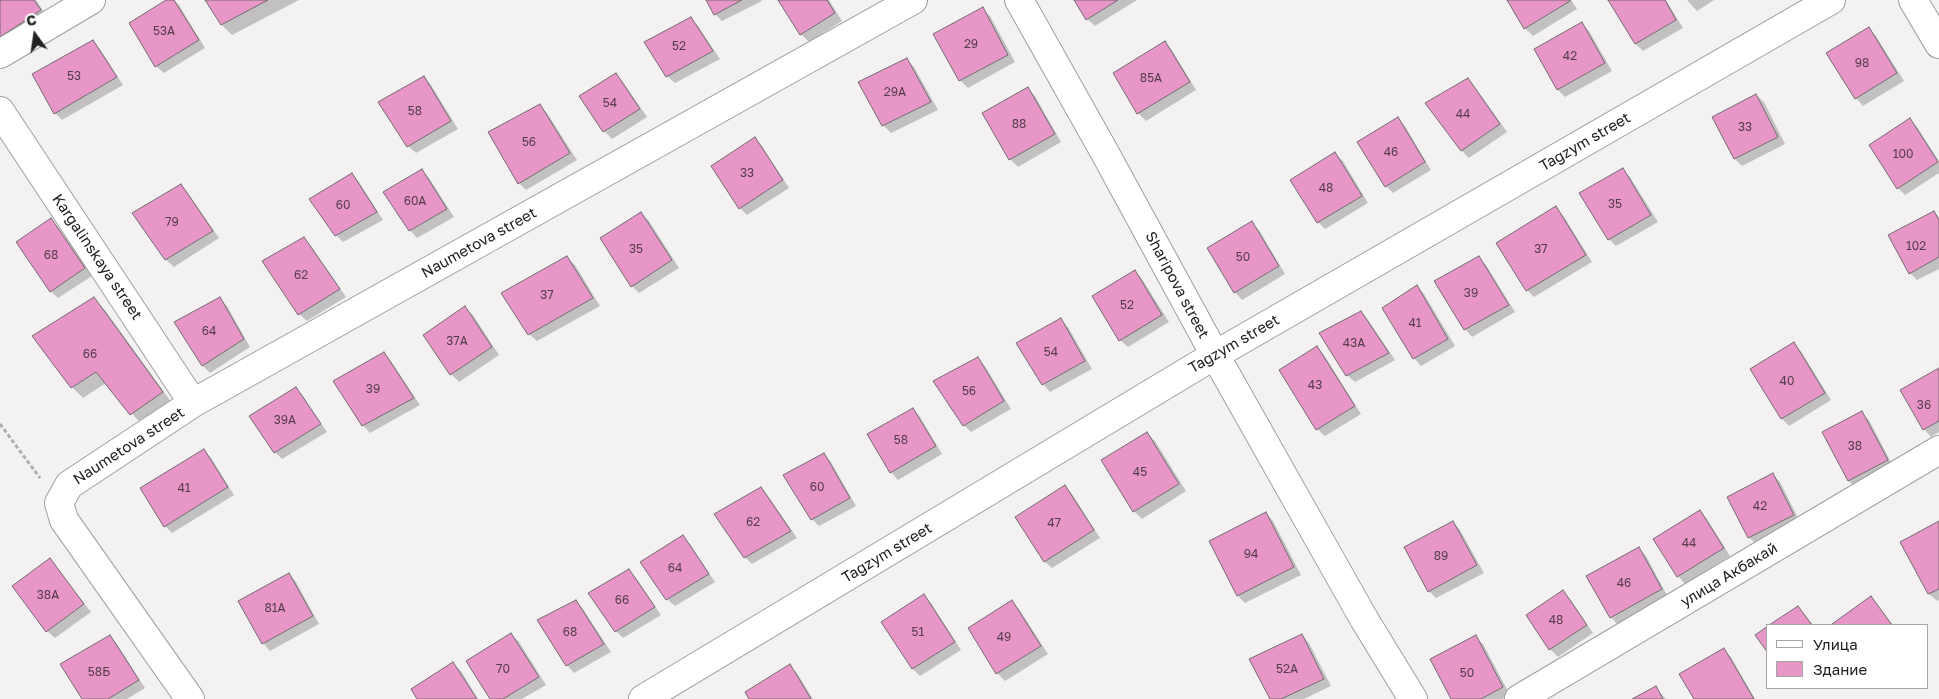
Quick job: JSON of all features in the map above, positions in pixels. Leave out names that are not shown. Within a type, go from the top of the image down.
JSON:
[{"type":"street","points":[[0,54],[91,0]]},
{"type":"street","name":"Naumetova street","points":[[59,503],[69,485],[193,403],[913,0]]},
{"type":"street","name":"Sharipova street","points":[[1020,0],[1215,355],[1364,618],[1413,699]]},
{"type":"street","name":"Tagzym street","points":[[643,699],[1215,355],[1831,0]]},
{"type":"street","points":[[1914,0],[1939,44]]},
{"type":"street","name":"Kargalinskaya street","points":[[0,111],[193,403]]},
{"type":"street","name":"улица Акбакай","points":[[1520,699],[1939,450]]},
{"type":"street","points":[[59,503],[64,520],[190,699]]},
{"type":"path","points":[[0,424],[59,503]]},
{"type":"building","points":[[0,0],[34,0],[41,10],[0,37]]},
{"type":"building","points":[[166,0],[174,0],[199,40],[155,67],[129,23]]},
{"type":"building","points":[[205,0],[268,0],[221,25]]},
{"type":"building","points":[[706,0],[742,0],[714,15]]},
{"type":"building","points":[[778,0],[827,0],[835,13],[800,35]]},
{"type":"building","points":[[1074,0],[1118,0],[1086,20]]},
{"type":"building","points":[[1507,0],[1570,0],[1570,1],[1524,29]]},
{"type":"building","points":[[1608,0],[1665,0],[1676,20],[1635,44]]},
{"type":"building","points":[[983,7],[1008,55],[959,81],[933,34]]},
{"type":"building","points":[[691,17],[713,51],[666,77],[644,42]]},
{"type":"building","points":[[1582,22],[1605,63],[1557,90],[1534,49]]},
{"type":"building","points":[[1869,27],[1897,73],[1855,99],[1826,53]]},
{"type":"building","points":[[93,40],[117,77],[54,114],[32,74]]},
{"type":"building","points":[[1165,41],[1190,82],[1137,114],[1113,73]]},
{"type":"building","points":[[907,58],[931,102],[882,126],[858,82]]},
{"type":"building","points":[[616,73],[640,109],[603,132],[579,96]]},
{"type":"building","points":[[424,76],[451,121],[407,147],[378,102]]},
{"type":"building","points":[[1468,78],[1500,124],[1461,151],[1425,103]]},
{"type":"building","points":[[1028,87],[1055,134],[1009,160],[982,113]]},
{"type":"building","points":[[1756,94],[1778,137],[1734,159],[1712,117]]},
{"type":"building","points":[[540,104],[570,153],[518,184],[488,132]]},
{"type":"building","points":[[1398,117],[1425,162],[1385,187],[1357,142]]},
{"type":"building","points":[[1910,118],[1938,162],[1897,189],[1869,145]]},
{"type":"building","points":[[755,137],[783,180],[739,209],[711,166]]},
{"type":"building","points":[[1335,152],[1362,196],[1317,223],[1290,180]]},
{"type":"building","points":[[1623,168],[1651,215],[1608,240],[1579,193]]},
{"type":"building","points":[[422,169],[447,209],[409,231],[383,192]]},
{"type":"building","points":[[352,173],[377,212],[335,236],[309,199]]},
{"type":"building","points":[[181,184],[213,231],[165,260],[132,213]]},
{"type":"building","points":[[1556,206],[1586,255],[1526,291],[1496,243]]},
{"type":"building","points":[[1934,211],[1939,220],[1939,257],[1909,274],[1888,235]]},
{"type":"building","points":[[641,212],[672,260],[631,287],[600,238]]},
{"type":"building","points":[[51,218],[85,268],[50,292],[16,242]]},
{"type":"building","points":[[1252,221],[1279,266],[1234,293],[1207,248]]},
{"type":"building","points":[[304,237],[340,289],[298,315],[262,261]]},
{"type":"building","points":[[567,256],[593,298],[528,335],[501,293]]},
{"type":"building","points":[[1479,256],[1509,305],[1464,330],[1434,281]]},
{"type":"building","points":[[1135,270],[1162,315],[1119,341],[1092,296]]},
{"type":"building","points":[[1417,285],[1448,339],[1413,359],[1382,308]]},
{"type":"building","points":[[94,297],[163,392],[130,415],[96,372],[71,388],[32,336]]},
{"type":"building","points":[[220,297],[244,339],[202,366],[174,322]]},
{"type":"building","points":[[465,306],[492,347],[450,375],[423,335]]},
{"type":"building","points":[[1361,311],[1389,353],[1346,376],[1319,333]]},
{"type":"building","points":[[1061,318],[1085,361],[1042,385],[1016,343]]},
{"type":"building","points":[[1794,342],[1825,393],[1781,419],[1750,369]]},
{"type":"building","points":[[1317,346],[1355,406],[1316,430],[1279,370]]},
{"type":"building","points":[[384,352],[414,398],[362,426],[333,381]]},
{"type":"building","points":[[978,357],[1004,401],[963,426],[933,381]]},
{"type":"building","points":[[1939,368],[1939,421],[1923,430],[1900,390]]},
{"type":"building","points":[[296,387],[321,424],[274,453],[249,416]]},
{"type":"building","points":[[913,408],[936,446],[890,473],[867,434]]},
{"type":"building","points":[[1862,411],[1888,460],[1848,481],[1822,432]]},
{"type":"building","points":[[1147,432],[1179,484],[1133,512],[1101,460]]},
{"type":"building","points":[[204,449],[228,487],[164,527],[140,488]]},
{"type":"building","points":[[824,453],[850,498],[811,520],[783,475]]},
{"type":"building","points":[[1773,473],[1794,515],[1748,538],[1727,497]]},
{"type":"building","points":[[1065,485],[1094,530],[1044,562],[1015,517]]},
{"type":"building","points":[[761,487],[791,531],[744,558],[714,514]]},
{"type":"building","points":[[1700,510],[1724,548],[1677,577],[1653,539]]},
{"type":"building","points":[[1266,512],[1294,567],[1237,596],[1209,541]]},
{"type":"building","points":[[1453,521],[1477,565],[1428,592],[1404,547]]},
{"type":"building","points":[[1939,521],[1939,589],[1928,594],[1900,542]]},
{"type":"building","points":[[683,535],[709,574],[666,600],[640,562]]},
{"type":"building","points":[[1639,547],[1662,589],[1610,618],[1586,576]]},
{"type":"building","points":[[50,558],[84,604],[46,632],[12,586]]},
{"type":"building","points":[[629,569],[655,607],[615,632],[588,593]]},
{"type":"building","points":[[289,573],[313,616],[262,644],[238,601]]},
{"type":"building","points":[[1563,590],[1587,625],[1549,650],[1526,615]]},
{"type":"building","points":[[924,594],[955,642],[912,669],[881,622]]},
{"type":"building","points":[[1871,596],[1891,624],[1832,624]]},
{"type":"building","points":[[576,600],[604,644],[566,666],[537,620]]},
{"type":"building","points":[[1012,600],[1041,646],[996,674],[968,628]]},
{"type":"building","points":[[1798,606],[1811,624],[1771,624]]},
{"type":"building","points":[[1766,627],[1766,650],[1755,635]]},
{"type":"building","points":[[511,633],[539,677],[503,699],[490,699],[466,661]]},
{"type":"building","points":[[1302,634],[1324,679],[1281,699],[1270,699],[1249,659]]},
{"type":"building","points":[[110,635],[139,680],[108,699],[82,699],[60,664]]},
{"type":"building","points":[[1476,635],[1503,687],[1481,699],[1451,699],[1430,659]]},
{"type":"building","points":[[1724,648],[1754,699],[1694,699],[1679,674]]},
{"type":"building","points":[[453,662],[477,699],[417,699],[411,689]]},
{"type":"building","points":[[790,664],[811,699],[749,699],[745,692]]},
{"type":"building","points":[[1656,686],[1663,699],[1632,699]]}]
